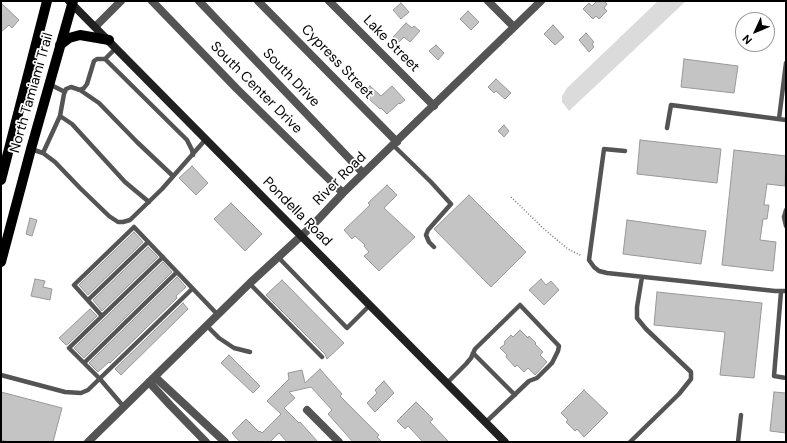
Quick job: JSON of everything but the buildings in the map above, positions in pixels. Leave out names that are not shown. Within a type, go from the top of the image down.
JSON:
[{"type":"main road","name":"North Tamiami Trail","points":[[1,180],[47,1]]},
{"type":"main road","name":"North Tamiami Trail","points":[[1,262],[71,2]]},
{"type":"main road","name":"Pondella Road","points":[[71,2],[505,442]]},
{"type":"main road","points":[[60,45],[69,38],[80,35],[112,44]]},
{"type":"street","points":[[95,27],[121,1]]},
{"type":"street","name":"South Center Drive","points":[[152,1],[237,89],[343,193]]},
{"type":"street","name":"South Drive","points":[[199,1],[363,173]]},
{"type":"street","name":"Cypress Street","points":[[258,1],[395,144]]},
{"type":"street","name":"Lake Street","points":[[329,1],[434,106]]},
{"type":"street","points":[[488,1],[514,27]]},
{"type":"street","name":"River Road","points":[[88,442],[541,1]]},
{"type":"street","points":[[152,379],[187,406],[225,442]]},
{"type":"street","points":[[152,379],[179,414],[206,442],[216,433]]},
{"type":"street","points":[[179,414],[187,406]]},
{"type":"street","points":[[307,410],[339,442]]},
{"type":"lane","points":[[105,59],[112,44]]},
{"type":"lane","points":[[80,90],[87,84],[94,61],[97,59],[105,59],[187,140],[193,155]]},
{"type":"lane","points":[[779,119],[784,95],[786,63]]},
{"type":"lane","points":[[49,84],[65,92]]},
{"type":"lane","points":[[43,153],[60,116],[66,89],[71,87],[80,90],[99,103],[137,142],[174,176]]},
{"type":"lane","points":[[667,128],[671,105],[786,120]]},
{"type":"lane","points":[[60,116],[72,124],[125,182],[149,202]]},
{"type":"lane","points":[[31,149],[43,153],[55,162],[110,216],[118,222],[123,222],[130,220],[149,202],[206,139]]},
{"type":"lane","points":[[395,144],[451,204],[428,230],[426,235],[429,242],[434,247]]},
{"type":"lane","points":[[625,151],[604,149],[589,260],[594,267],[600,271],[642,277],[784,291],[774,376],[786,378]]},
{"type":"lane","points":[[786,210],[784,217],[786,226]]},
{"type":"lane","points":[[102,316],[74,285],[134,227],[218,315]]},
{"type":"lane","points":[[88,300],[148,242]]},
{"type":"lane","points":[[124,407],[100,379],[69,348],[162,257]]},
{"type":"lane","points":[[278,257],[347,328],[370,305]]},
{"type":"lane","points":[[84,363],[177,272]]},
{"type":"lane","points":[[630,442],[679,394],[691,379],[691,372],[646,329],[637,318],[637,307],[642,277]]},
{"type":"lane","points":[[249,284],[322,357]]},
{"type":"lane","points":[[1,375],[65,392],[81,393],[88,390],[192,289]]},
{"type":"lane","points":[[447,383],[466,364],[475,349],[520,305],[559,346],[552,363],[537,378],[529,381],[486,422]]},
{"type":"lane","points":[[207,326],[219,338],[234,348],[250,352]]},
{"type":"lane","points":[[473,353],[515,395]]},
{"type":"lane","points":[[738,442],[741,415]]},
{"type":"path","points":[[511,196],[545,230],[568,249],[589,260]]},
{"type":"shaded area","points":[[658,1],[686,1],[569,111],[562,102],[562,96],[567,88]]}]
